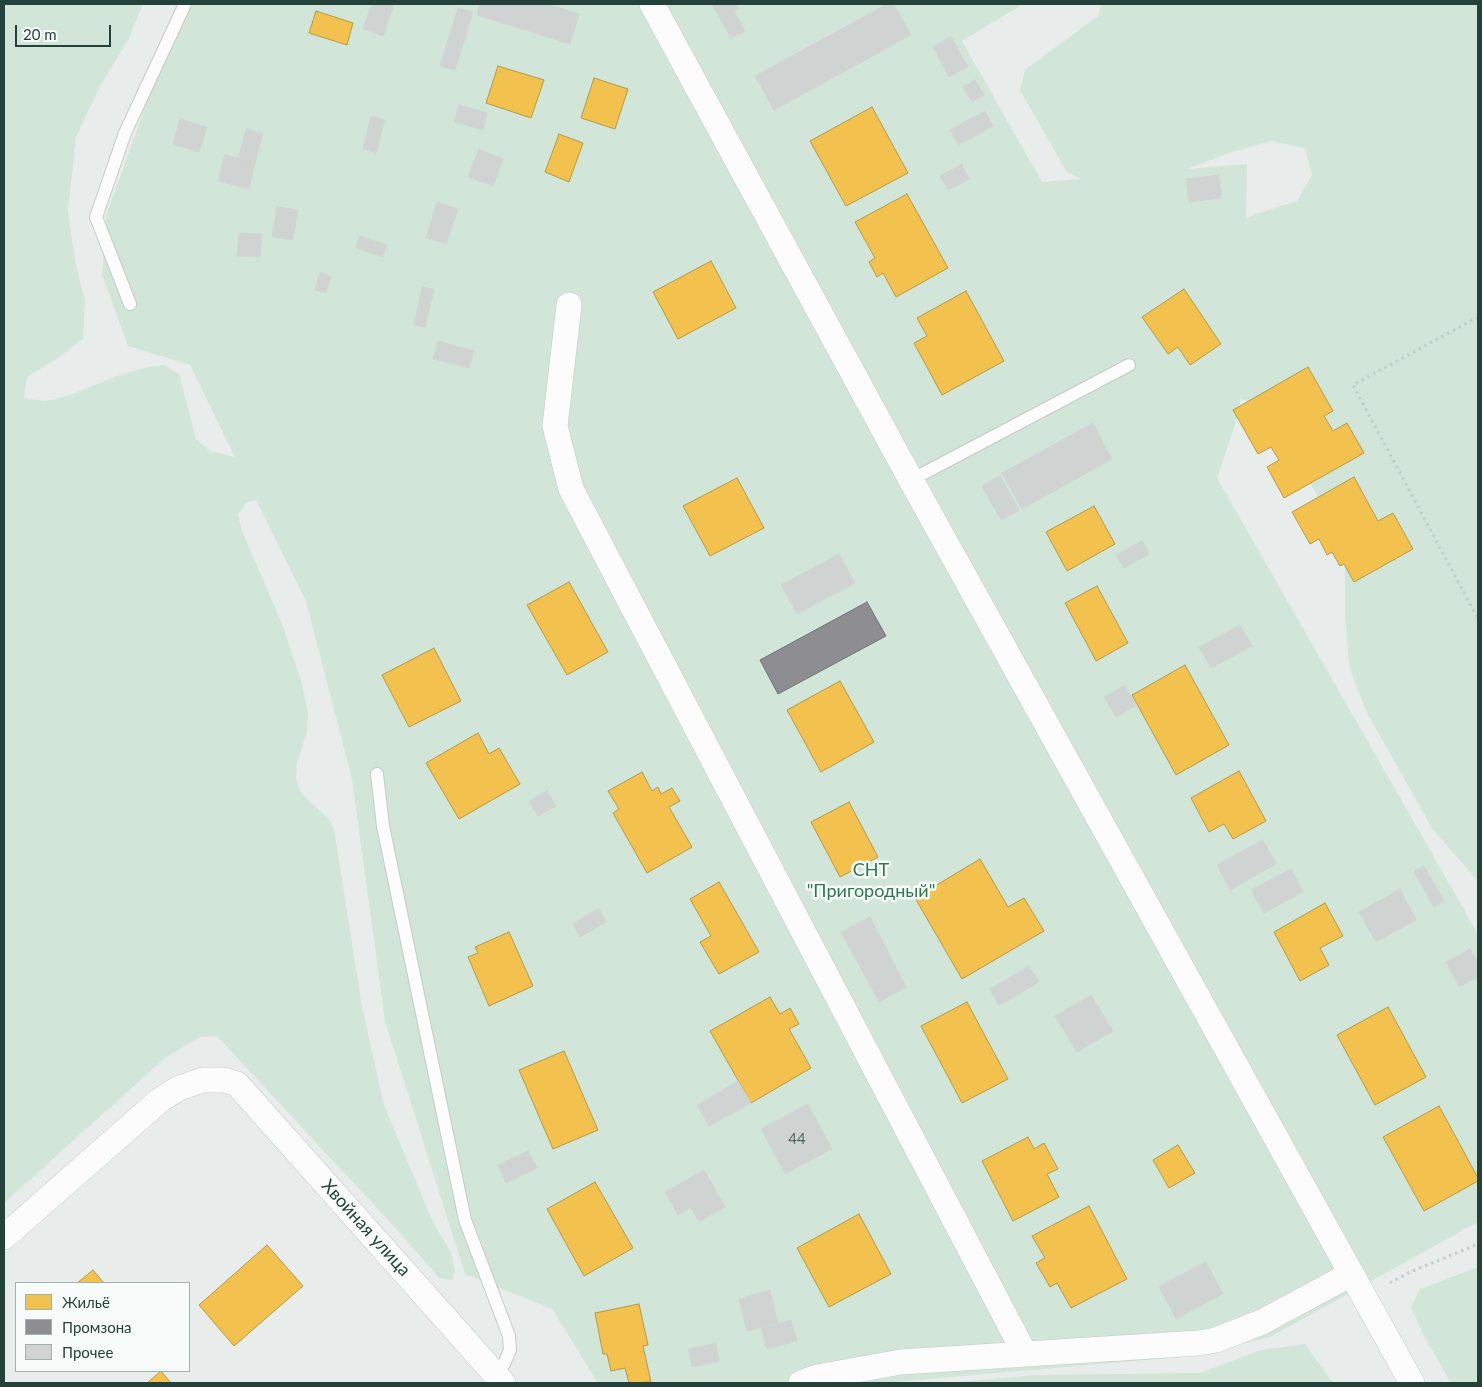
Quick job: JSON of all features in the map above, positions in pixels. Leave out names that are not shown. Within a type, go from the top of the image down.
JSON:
[{"type":"street","points":[[652,4],[911,480],[1412,1383]]},
{"type":"street","points":[[569,305],[555,426],[571,489],[1025,1354]]},
{"type":"street","name":"Хвойная улица","points":[[4,1237],[160,1100],[179,1088],[203,1080],[224,1080],[238,1084],[499,1378]]},
{"type":"street","points":[[801,1383],[817,1377],[901,1362],[1199,1344],[1216,1340],[1262,1322],[1351,1274]]},
{"type":"lane","points":[[130,304],[96,217],[125,133],[185,4]]},
{"type":"lane","points":[[911,480],[1129,365]]},
{"type":"lane","points":[[377,774],[383,826],[466,1220],[509,1336],[510,1350],[499,1378]]},
{"type":"path","points":[[1478,317],[1353,385],[1478,619]]},
{"type":"path","points":[[1364,1297],[1408,1272],[1478,1244]]},
{"type":"green space","name":"СНТ \"Пригородный\"","points":[[4,4],[143,4],[128,40],[99,88],[76,137],[68,211],[75,261],[85,301],[83,339],[58,358],[27,377],[24,398],[45,401],[68,396],[117,376],[143,368],[164,365],[179,374],[196,439],[210,451],[235,457],[190,365],[128,346],[102,275],[106,216],[182,4],[1023,4],[962,41],[1042,182],[1081,179],[1066,171],[1020,90],[1025,70],[1099,15],[1101,4],[1478,4],[1478,881],[1433,830],[1366,711],[1349,666],[1345,613],[1345,544],[1310,483],[1275,407],[1240,399],[1239,412],[1217,478],[1478,934],[1478,1222],[1270,1337],[1193,1356],[883,1383],[598,1383],[552,1309],[465,1274],[385,1021],[352,779],[306,601],[256,500],[246,503],[238,514],[242,531],[283,626],[302,684],[308,711],[307,733],[297,762],[296,778],[301,793],[328,818],[334,829],[362,1007],[384,1105],[432,1220],[451,1253],[455,1270],[452,1280],[439,1278],[402,1235],[217,1036],[200,1037],[165,1058],[4,1203]],"holes":[[[1271,141],[1305,148],[1312,175],[1297,201],[1255,214],[1246,219],[1247,164],[1187,169],[1232,152]]]},
{"type":"green space","points":[[1478,1267],[1478,1383],[1451,1383],[1423,1334],[1411,1307],[1420,1289]]},
{"type":"green space","points":[[1305,1344],[1333,1383],[948,1383],[1036,1375],[1200,1373],[1261,1350]]},
{"type":"building: Жильё","points":[[316,11],[353,23],[347,45],[309,33]]},
{"type":"building: Жильё","points":[[498,66],[544,80],[531,118],[486,103]]},
{"type":"building: Жильё","points":[[594,78],[628,89],[615,129],[581,118]]},
{"type":"building: Жильё","points":[[872,107],[908,173],[846,206],[810,141]]},
{"type":"building: Жильё","points":[[559,134],[583,143],[569,182],[545,172]]},
{"type":"building: Жильё","points":[[907,194],[948,268],[896,297],[883,273],[877,277],[869,262],[875,258],[855,222]]},
{"type":"building: Жильё","points":[[711,261],[736,308],[678,339],[653,292]]},
{"type":"building: Жильё","points":[[1184,289],[1221,344],[1190,365],[1178,347],[1168,354],[1142,317]]},
{"type":"building: Жильё","points":[[966,291],[1004,361],[942,395],[914,343],[927,336],[917,318]]},
{"type":"building: Жильё","points":[[1308,367],[1333,411],[1324,416],[1333,431],[1347,423],[1364,453],[1284,498],[1267,467],[1279,460],[1271,447],[1258,454],[1233,410]]},
{"type":"building: Жильё","points":[[1354,477],[1378,521],[1393,513],[1413,549],[1354,582],[1344,564],[1340,566],[1332,552],[1327,555],[1319,539],[1310,544],[1292,512]]},
{"type":"building: Жильё","points":[[737,478],[764,528],[710,556],[683,506]]},
{"type":"building: Жильё","points":[[1094,506],[1115,544],[1067,571],[1046,532]]},
{"type":"building: Жильё","points":[[569,582],[608,652],[567,675],[527,605]]},
{"type":"building: Жильё","points":[[1097,586],[1128,643],[1096,661],[1065,603]]},
{"type":"building: Жильё","points":[[434,648],[461,701],[409,727],[382,675]]},
{"type":"building: Жильё","points":[[1185,665],[1229,745],[1176,775],[1132,695]]},
{"type":"building: Жильё","points":[[840,681],[874,742],[821,772],[787,710]]},
{"type":"building: Жильё","points":[[478,733],[489,754],[499,748],[520,784],[459,819],[426,763]]},
{"type":"building: Жильё","points":[[1239,771],[1266,821],[1233,839],[1224,824],[1209,832],[1191,798]]},
{"type":"building: Жильё","points":[[642,772],[652,791],[658,787],[661,794],[672,788],[680,801],[669,807],[692,847],[647,873],[613,813],[619,809],[608,791]]},
{"type":"building: Жильё","points":[[849,802],[878,857],[840,877],[811,822]]},
{"type":"building: Жильё","points":[[980,859],[1008,907],[1024,898],[1044,931],[962,979],[915,898]]},
{"type":"building: Жильё","points":[[719,882],[759,952],[719,974],[700,942],[711,936],[690,899]]},
{"type":"building: Жильё","points":[[1325,903],[1343,936],[1320,948],[1329,965],[1300,981],[1274,932]]},
{"type":"building: Жильё","points":[[509,932],[533,986],[489,1006],[468,957],[478,953],[475,947]]},
{"type":"building: Жильё","points":[[770,997],[780,1014],[790,1008],[799,1024],[789,1029],[811,1068],[751,1103],[710,1031]]},
{"type":"building: Жильё","points":[[967,1002],[1008,1079],[962,1103],[921,1026]]},
{"type":"building: Жильё","points":[[1388,1007],[1426,1077],[1375,1105],[1337,1035]]},
{"type":"building: Жильё","points":[[564,1051],[598,1130],[553,1149],[519,1070]]},
{"type":"building: Жильё","points":[[1439,1106],[1478,1181],[1424,1211],[1383,1137]]},
{"type":"building: Жильё","points":[[1028,1137],[1034,1149],[1044,1143],[1058,1169],[1047,1174],[1059,1197],[1013,1221],[982,1161]]},
{"type":"building: Жильё","points":[[1178,1145],[1195,1173],[1169,1188],[1153,1160]]},
{"type":"building: Жильё","points":[[595,1182],[633,1248],[584,1276],[547,1209]]},
{"type":"building: Жильё","points":[[1089,1206],[1127,1279],[1071,1308],[1057,1283],[1050,1287],[1036,1263],[1045,1258],[1032,1236]]},
{"type":"building: Жильё","points":[[859,1214],[891,1274],[829,1307],[797,1248]]},
{"type":"building: Жильё","points":[[267,1245],[303,1286],[234,1346],[199,1305]]},
{"type":"building: Жильё","points":[[93,1270],[103,1282],[78,1282]]},
{"type":"building: Жильё","points":[[639,1304],[648,1345],[643,1346],[651,1382],[629,1383],[625,1368],[611,1371],[607,1354],[603,1354],[595,1313]]},
{"type":"building: Жильё","points":[[162,1372],[171,1383],[147,1383]]},
{"type":"building: Промзона","points":[[867,602],[886,636],[778,694],[760,660]]},
{"type":"building: Прочее","points":[[372,4],[394,4],[383,36],[363,29]]},
{"type":"building: Прочее","points":[[480,4],[548,4],[579,14],[570,44],[477,15]]},
{"type":"building: Прочее","points":[[712,4],[736,4],[739,9],[734,11],[745,31],[731,38]]},
{"type":"building: Прочее","points":[[887,4],[894,4],[911,35],[774,110],[755,76]]},
{"type":"building: Прочее","points":[[458,8],[473,12],[455,70],[440,66]]},
{"type":"building: Прочее","points":[[951,37],[968,67],[949,77],[933,47]]},
{"type":"building: Прочее","points":[[975,80],[984,95],[972,102],[963,87]]},
{"type":"building: Прочее","points":[[459,105],[487,113],[483,130],[454,122]]},
{"type":"building: Прочее","points":[[985,111],[993,126],[958,145],[950,130]]},
{"type":"building: Прочее","points":[[371,116],[385,120],[376,153],[363,149]]},
{"type":"building: Прочее","points":[[180,119],[207,127],[199,152],[173,144]]},
{"type":"building: Прочее","points":[[246,129],[263,133],[255,163],[238,159]]},
{"type":"building: Прочее","points":[[479,149],[503,159],[493,186],[468,177]]},
{"type":"building: Прочее","points":[[225,155],[255,163],[249,189],[218,181]]},
{"type":"building: Прочее","points":[[962,164],[969,179],[948,190],[940,176]]},
{"type":"building: Прочее","points":[[1219,175],[1222,198],[1189,202],[1186,179]]},
{"type":"building: Прочее","points":[[437,202],[458,209],[446,244],[426,238]]},
{"type":"building: Прочее","points":[[277,207],[298,210],[293,240],[272,237]]},
{"type":"building: Прочее","points":[[239,233],[262,234],[260,257],[237,256]]},
{"type":"building: Прочее","points":[[360,236],[387,245],[383,257],[356,248]]},
{"type":"building: Прочее","points":[[320,272],[331,276],[326,293],[315,290]]},
{"type":"building: Прочее","points":[[422,287],[434,289],[425,327],[414,325]]},
{"type":"building: Прочее","points":[[438,341],[474,351],[469,368],[433,359]]},
{"type":"building: Прочее","points":[[1093,423],[1112,459],[1022,509],[1002,473]]},
{"type":"building: Прочее","points":[[1000,476],[1019,510],[1001,520],[982,486]]},
{"type":"building: Прочее","points":[[1142,541],[1149,554],[1124,568],[1116,555]]},
{"type":"building: Прочее","points":[[839,554],[855,583],[797,614],[781,585]]},
{"type":"building: Прочее","points":[[1240,625],[1252,646],[1211,668],[1199,647]]},
{"type":"building: Прочее","points":[[1125,685],[1136,706],[1116,717],[1104,697]]},
{"type":"building: Прочее","points":[[547,791],[556,806],[538,816],[529,801]]},
{"type":"building: Прочее","points":[[1263,840],[1276,864],[1230,890],[1217,865]]},
{"type":"building: Прочее","points":[[1424,866],[1444,901],[1434,907],[1414,871]]},
{"type":"building: Прочее","points":[[1291,869],[1303,892],[1264,913],[1251,890]]},
{"type":"building: Прочее","points":[[1400,889],[1416,920],[1376,942],[1359,912]]},
{"type":"building: Прочее","points":[[599,909],[606,922],[580,937],[573,923]]},
{"type":"building: Прочее","points":[[870,917],[906,987],[879,1002],[841,932]]},
{"type":"building: Прочее","points":[[1470,949],[1478,962],[1478,977],[1459,987],[1446,962]]},
{"type":"building: Прочее","points":[[1029,966],[1039,982],[999,1006],[990,989]]},
{"type":"building: Прочее","points":[[1091,995],[1113,1031],[1077,1052],[1055,1016]]},
{"type":"building: Прочее","points":[[738,1081],[751,1103],[709,1126],[697,1105]]},
{"type":"building: Прочее","points":[[808,1104],[832,1149],[785,1174],[761,1129]]},
{"type":"building: Прочее","points":[[528,1151],[537,1168],[506,1183],[498,1165]]},
{"type":"building: Прочее","points":[[704,1170],[725,1207],[699,1222],[691,1207],[678,1215],[665,1192]]},
{"type":"building: Прочее","points":[[1206,1262],[1223,1294],[1176,1319],[1159,1286]]},
{"type":"building: Прочее","points":[[770,1290],[778,1323],[747,1331],[739,1299]]},
{"type":"building: Прочее","points":[[791,1320],[797,1341],[767,1349],[761,1328]]},
{"type":"building: Прочее","points":[[716,1343],[719,1361],[692,1367],[688,1349]]}]
